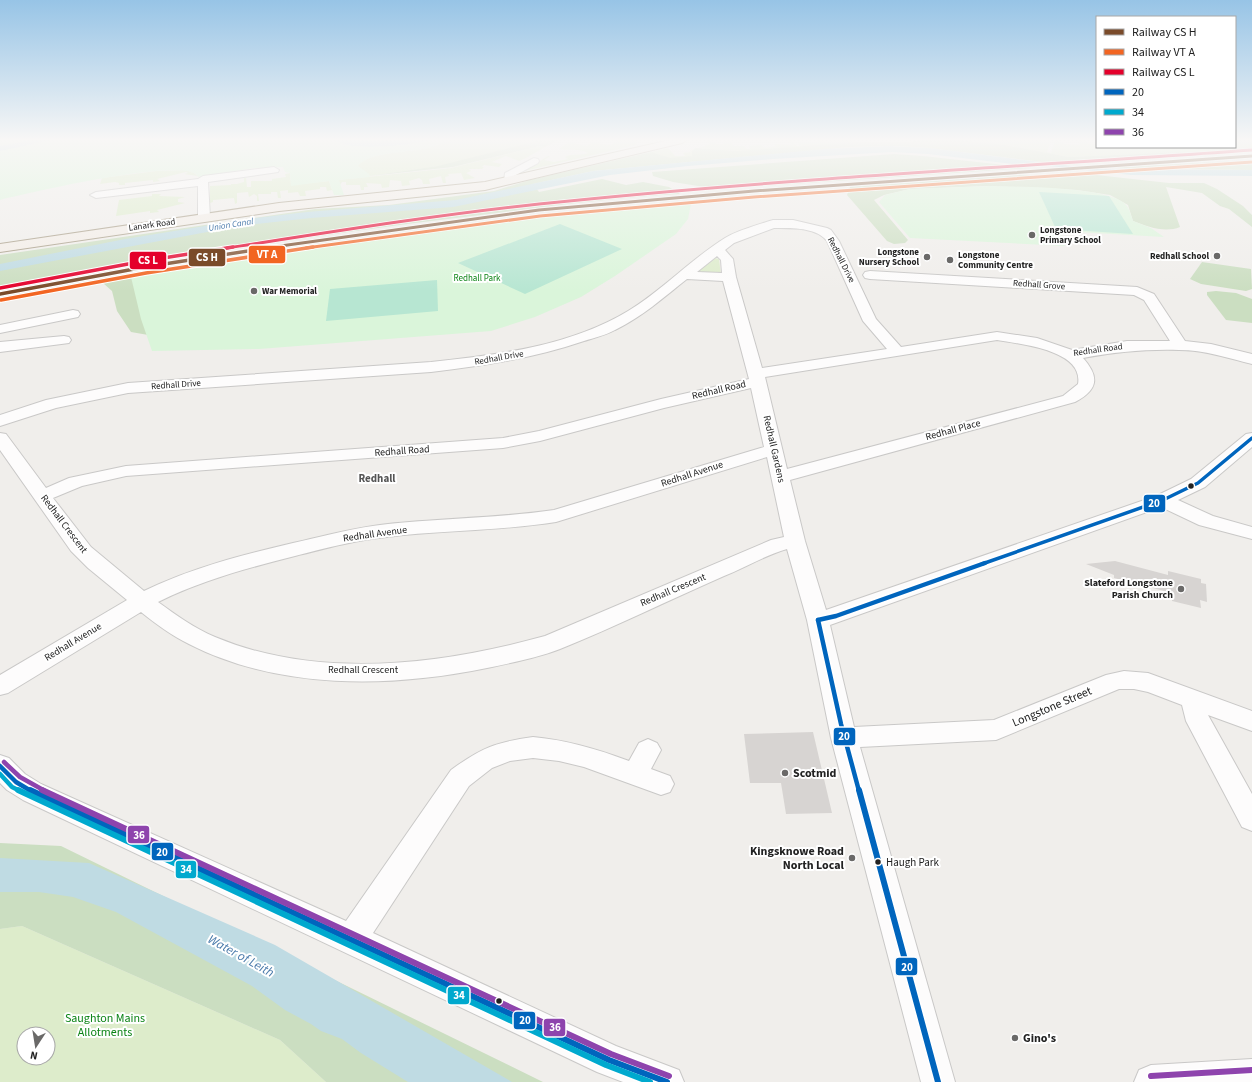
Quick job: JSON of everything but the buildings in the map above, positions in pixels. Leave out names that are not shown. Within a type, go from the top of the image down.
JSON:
[{"type":"main road","name":"Lanark Road","points":[[0,248],[295,206],[448,190]]},
{"type":"street","points":[[96,195],[133,190]]},
{"type":"street","points":[[204,190],[204,218]]},
{"type":"street","name":"Redhall Drive","points":[[0,421],[52,404],[128,388],[431,367],[479,362],[519,355],[555,346],[609,328],[635,313],[730,240],[748,232],[773,224],[794,224],[827,233],[859,276],[870,321],[897,351]]},
{"type":"street","name":"Redhall Gardens","points":[[717,250],[727,259],[729,277],[757,378],[795,542],[818,620],[844,738],[938,1082]]},
{"type":"street","points":[[684,275],[729,277]]},
{"type":"street","name":"Redhall Grove","points":[[859,276],[1137,291],[1149,297],[1180,346]]},
{"type":"street","points":[[0,330],[73,314]]},
{"type":"street","name":"Redhall Road","points":[[42,496],[76,482],[126,471],[463,447],[522,440],[757,378],[897,351],[988,337],[1002,336],[1037,342],[1071,355],[1127,346],[1180,346],[1211,349],[1252,359]]},
{"type":"street","points":[[0,347],[71,338]]},
{"type":"street","name":"Redhall Place","points":[[780,477],[1069,399],[1083,391],[1088,380],[1085,370],[1071,355]]},
{"type":"street","name":"Redhall Crescent","points":[[0,438],[78,546],[96,564],[142,601],[178,628],[207,644],[244,656],[306,669],[347,672],[435,668],[472,664],[517,654],[551,643],[778,545],[795,542]]},
{"type":"street","points":[[818,620],[836,616],[1163,500],[1198,483],[1252,438]]},
{"type":"street","name":"Redhall Avenue","points":[[0,686],[142,601],[176,584],[212,571],[292,549],[354,535],[388,530],[522,522],[556,516],[760,453],[774,451]]},
{"type":"street","points":[[1163,500],[1182,512],[1202,520],[1252,533]]},
{"type":"street","name":"Longstone Street","points":[[844,738],[996,730],[1114,681],[1123,679],[1142,680],[1252,721]]},
{"type":"street","points":[[1195,699],[1194,709],[1198,721],[1252,819]]},
{"type":"street","points":[[352,939],[460,778],[472,766],[491,756],[514,749],[543,747],[574,753],[661,784]]},
{"type":"street","points":[[634,775],[648,750]]},
{"type":"street","points":[[0,766],[16,782],[32,792],[352,939],[609,1060],[667,1082]]},
{"type":"street","points":[[1152,1082],[1252,1076]]},
{"type":"green space","points":[[0,190],[42,190],[40,191],[0,200]]},
{"type":"green space","points":[[210,190],[284,190],[280,191],[281,198],[278,198],[277,192],[271,192],[271,194],[258,194],[259,201],[257,201],[257,196],[254,194],[249,197],[248,192],[237,193],[237,203],[235,204],[234,198],[213,200],[213,202],[210,203]]},
{"type":"green space","points":[[288,190],[309,190],[305,191],[306,196],[300,196],[298,192],[288,193]]},
{"type":"green space","points":[[332,190],[342,190],[344,195],[334,195]]},
{"type":"green space","points":[[674,190],[680,194],[572,204],[289,240],[173,258],[0,289],[0,255],[315,209],[389,205],[494,191]]},
{"type":"green space","points":[[849,190],[904,190],[884,195],[874,200],[908,240],[905,243],[894,244],[887,241],[847,195]]},
{"type":"green space","points":[[904,190],[1084,191],[1118,199],[1127,206],[1133,221],[1151,228],[1164,237],[1060,231],[1065,246],[910,238],[879,202],[885,195]]},
{"type":"green space","points":[[1080,190],[1167,190],[1180,227],[1174,229],[1162,229],[1133,221],[1128,205],[1110,195]]},
{"type":"green space","points":[[1187,190],[1219,190],[1243,206],[1252,215],[1252,227],[1229,209],[1220,206],[1202,193]]},
{"type":"green space","points":[[1039,192],[1109,196],[1133,234],[1056,229]]},
{"type":"green space","points":[[152,194],[161,194],[159,196],[185,197],[178,199],[178,202],[185,203],[157,210],[159,212],[150,213],[150,211],[116,216],[119,200],[152,196]]},
{"type":"green space","name":"Redhall Park","points":[[668,203],[691,204],[688,219],[676,234],[615,276],[581,297],[535,317],[491,331],[259,349],[152,351],[141,319],[131,277],[277,252],[488,221],[562,214],[591,214],[637,206],[646,208]]},
{"type":"green space","points":[[560,224],[622,249],[525,294],[458,263]]},
{"type":"green space","points":[[715,258],[719,259],[721,275],[695,273]]},
{"type":"green space","points":[[1202,262],[1251,269],[1252,289],[1246,291],[1201,284],[1190,279]]},
{"type":"green space","points":[[158,274],[154,336],[131,332],[117,311],[112,291],[103,283],[126,276]]},
{"type":"green space","points":[[437,280],[438,311],[326,321],[330,289]]},
{"type":"green space","points":[[1216,291],[1236,293],[1252,299],[1252,323],[1226,320],[1207,295],[1207,292]]},
{"type":"green space","points":[[0,843],[61,846],[543,1082],[326,1082],[280,1040],[22,926],[0,929]]},
{"type":"green space","name":"Saughton Mains Allotments","points":[[22,926],[280,1040],[326,1082],[0,1082],[0,929]]},
{"type":"water","name":"Union Canal","points":[[501,190],[534,190],[453,207],[311,218],[239,226],[0,271],[0,264],[125,239],[248,219],[307,212],[456,200]]},
{"type":"water","name":"Water of Leith","points":[[0,858],[89,863],[275,945],[512,1082],[408,1082],[361,1053],[342,1039],[321,1031],[285,1010],[252,986],[116,912],[73,897],[39,892],[0,892]]},
{"type":"transit line","points":[[0,288],[144,261],[351,229],[538,204],[692,190]]},
{"type":"transit line","points":[[0,294],[145,267],[352,235],[539,210],[761,190]]},
{"type":"transit line","points":[[1,300],[146,273],[353,241],[540,216],[847,190]]},
{"type":"transit line","name":"20","points":[[818,620],[836,616],[1163,500],[1198,483],[1252,438]]},
{"type":"transit line","name":"20","points":[[818,620],[841,724],[938,1082]]},
{"type":"transit line","name":"36","points":[[4,762],[20,777],[35,787],[355,934],[611,1054],[669,1076]]},
{"type":"transit line","name":"20","points":[[0,766],[16,782],[32,792],[352,939],[609,1060],[667,1082]]},
{"type":"transit line","name":"34","points":[[0,774],[12,787],[29,797],[349,944],[606,1065],[650,1082]]},
{"type":"transit line","name":"36","points":[[1151,1076],[1252,1070]]},
{"type":"place","name":"Longstone Primary School","points":[[1032,235]]},
{"type":"place","name":"Redhall School","points":[[1217,256]]},
{"type":"place","name":"Longstone Nursery School","points":[[927,257]]},
{"type":"place","name":"Longstone Community Centre","points":[[950,260]]},
{"type":"place","name":"War Memorial","points":[[254,291]]},
{"type":"place","name":"Slateford Longstone Parish Church","points":[[1181,589]]},
{"type":"place","name":"Scotmid","points":[[785,773]]},
{"type":"place","name":"Kingsknowe Road North Local","points":[[852,858]]},
{"type":"place","name":"Haugh Park","points":[[878,862]]},
{"type":"place","name":"Gino's","points":[[1015,1038]]},
{"type":"district","name":"Redhall","points":[[377,478]]}]
